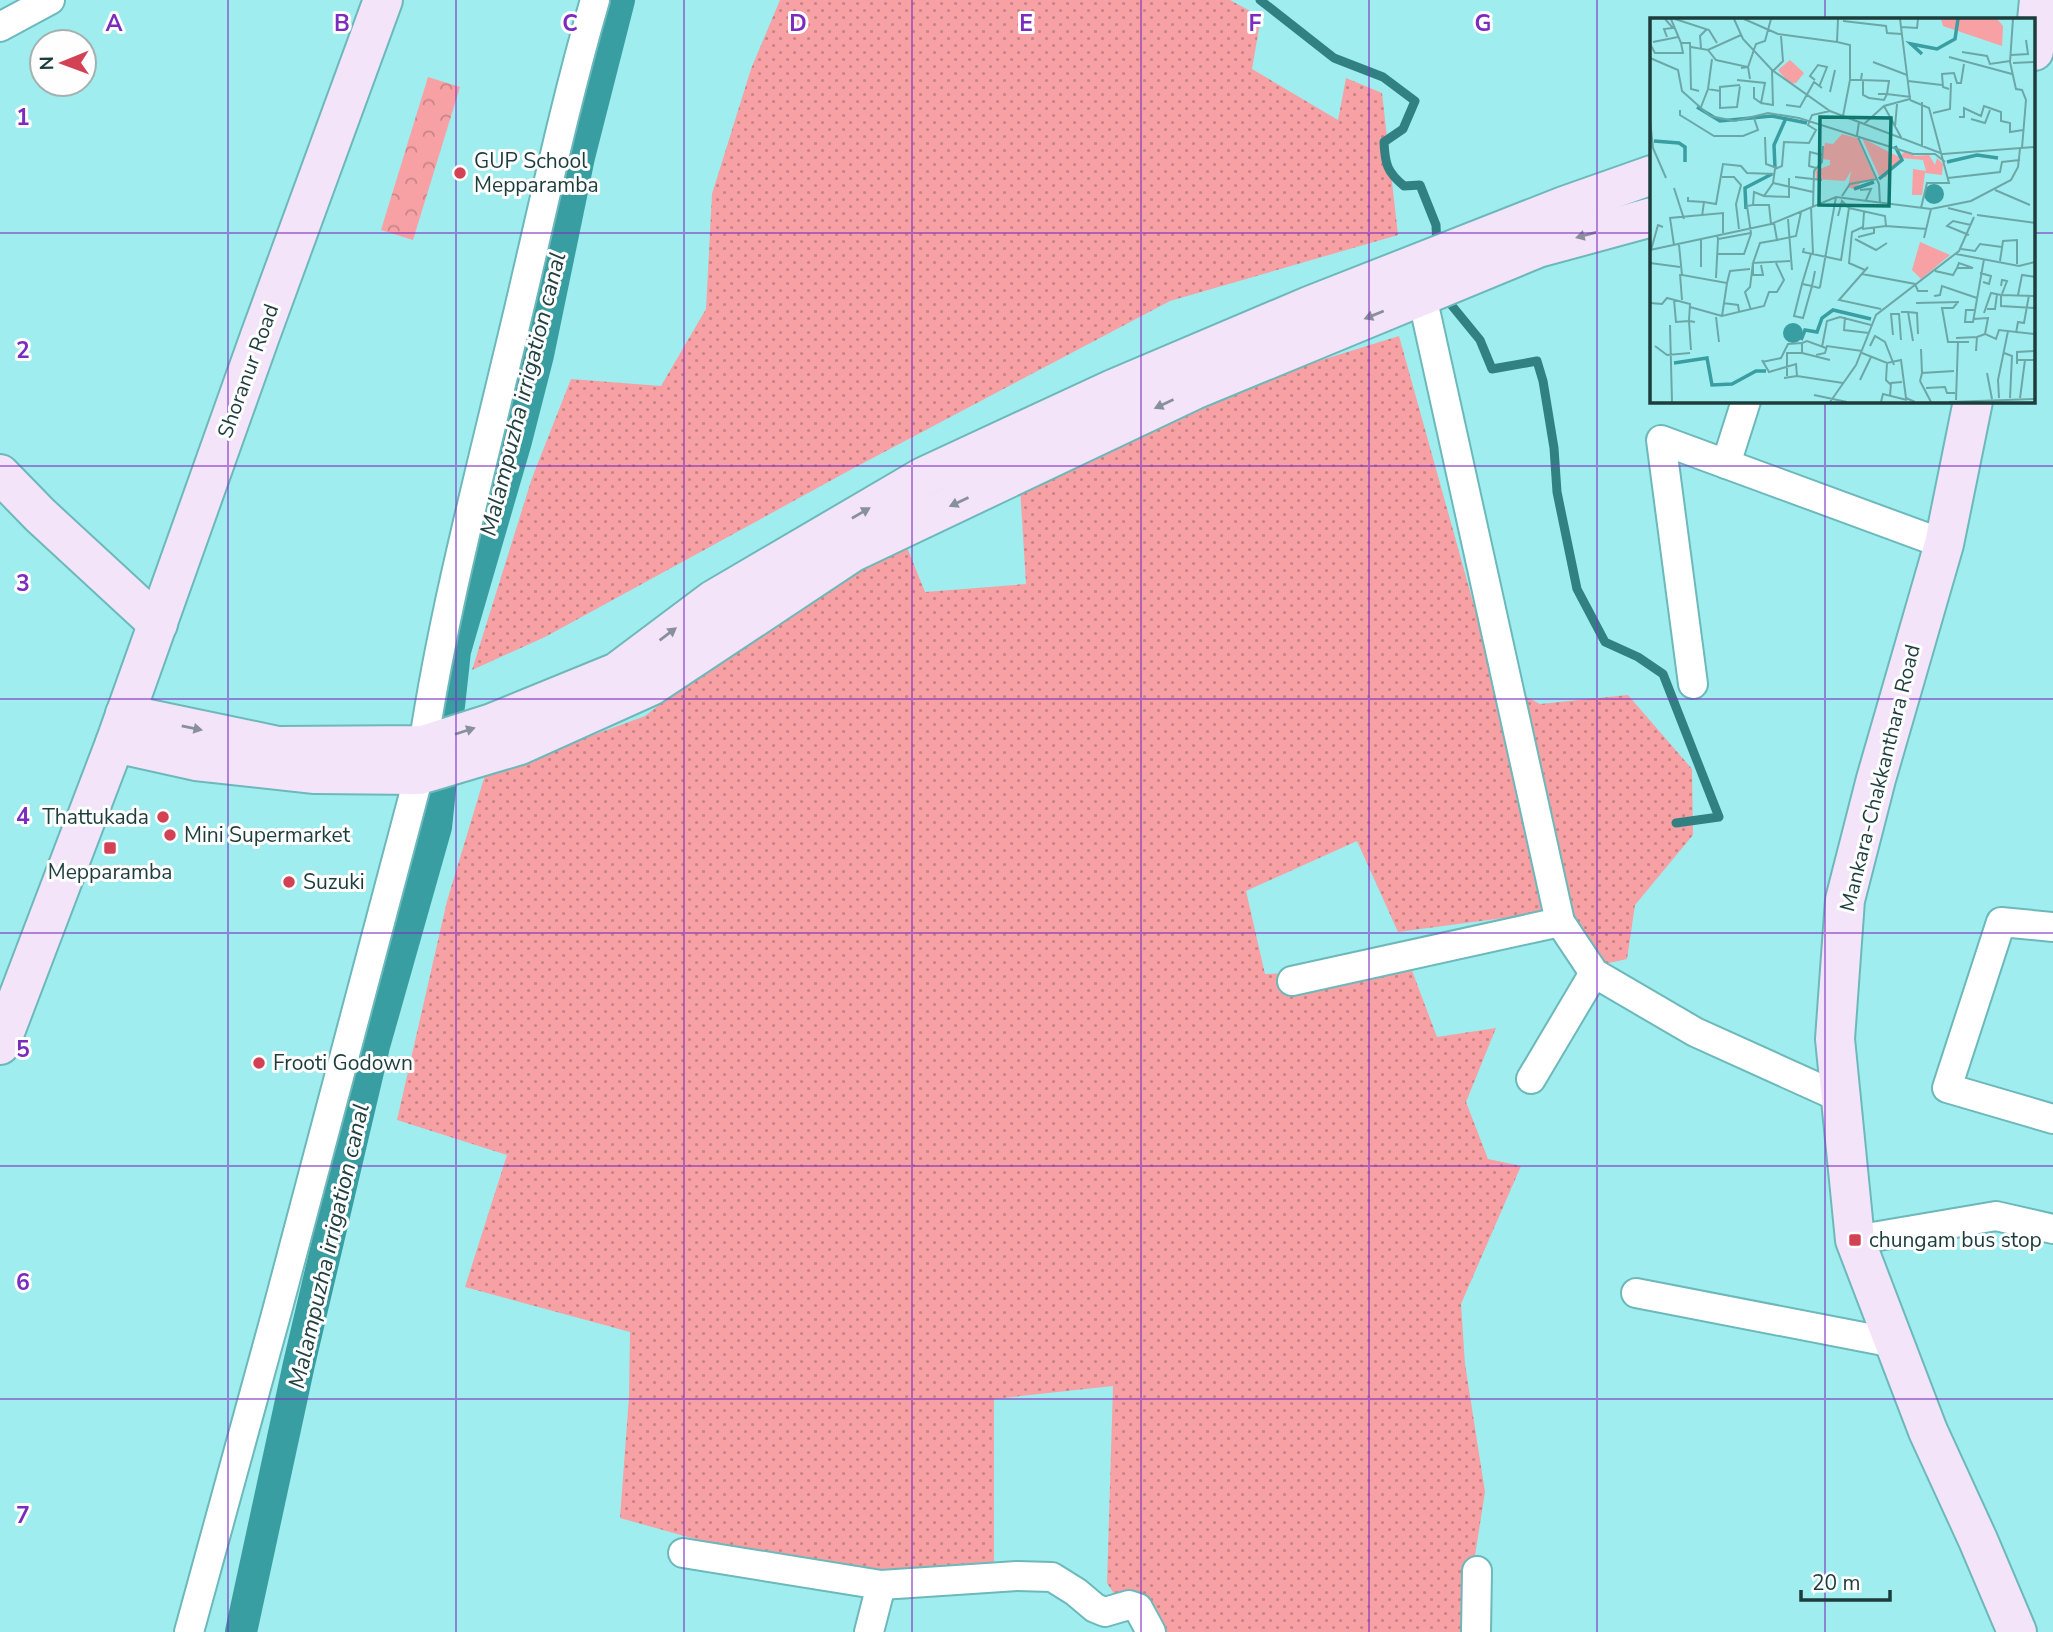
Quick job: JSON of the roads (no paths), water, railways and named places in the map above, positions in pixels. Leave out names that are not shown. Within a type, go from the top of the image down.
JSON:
[{"type":"main road","name":"Shoranur Road","points":[[0,1045],[120,728],[383,0]]},
{"type":"main road","points":[[2036,30],[2039,0]]},
{"type":"main road","points":[[421,760],[492,723],[617,672],[713,600],[923,477],[1113,389],[1309,306],[1564,206],[1650,176]]},
{"type":"main road","points":[[120,728],[196,761],[302,773],[421,760],[520,745],[652,687],[853,552],[1194,390],[1538,248],[1650,218]]},
{"type":"main road","name":"Mankara-Chakkanthara Road","points":[[1973,402],[1944,544],[1876,779],[1845,900],[1835,1039],[1855,1240],[1928,1431],[2017,1632]]},
{"type":"main road","points":[[0,474],[40,515],[158,624]]},
{"type":"street","points":[[0,27],[50,0]]},
{"type":"street","points":[[188,1632],[277,1311],[421,760],[431,687],[466,528],[569,90],[595,0]]},
{"type":"street","points":[[1422,296],[1560,922],[1594,973],[1695,1032],[1841,1098]]},
{"type":"street","points":[[1726,464],[1746,402]]},
{"type":"street","points":[[1693,684],[1661,440],[1944,544]]},
{"type":"street","points":[[1292,981],[1560,922]]},
{"type":"street","points":[[2053,927],[2001,922],[1947,1088],[2053,1119]]},
{"type":"street","points":[[1531,1079],[1594,973]]},
{"type":"street","points":[[1855,1240],[1996,1216],[2053,1229]]},
{"type":"street","points":[[1636,1293],[1894,1343]]},
{"type":"street","points":[[683,1553],[881,1585],[1017,1576],[1052,1577],[1095,1608],[1105,1612],[1129,1605],[1138,1608],[1151,1632]]},
{"type":"street","points":[[1476,1632],[1477,1571]]},
{"type":"street","points":[[869,1632],[881,1585]]},
{"type":"waterway","name":"Malampuzha irrigation canal","points":[[449,706],[455,651],[538,355],[579,157],[619,0]]},
{"type":"waterway","points":[[1260,0],[1334,58],[1383,77],[1415,101],[1403,129],[1384,142],[1385,156],[1390,172],[1404,186],[1420,185],[1436,225],[1437,248]]},
{"type":"waterway","points":[[1444,296],[1480,340],[1492,369],[1537,361],[1554,448],[1557,492],[1577,589],[1605,642],[1638,657],[1663,674],[1719,817],[1676,823]]},
{"type":"waterway","name":"Malampuzha irrigation canal","points":[[241,1632],[299,1364],[374,1046],[436,827],[441,780]]},
{"type":"place","name":"GUP School Mepparamba","points":[[460,173]]},
{"type":"place","name":"Thattukada","points":[[163,817]]},
{"type":"place","name":"Mini Supermarket","points":[[170,835]]},
{"type":"place","name":"Mepparamba","points":[[110,848]]},
{"type":"place","name":"Suzuki","points":[[289,882]]},
{"type":"place","name":"Frooti Godown","points":[[259,1063]]},
{"type":"place","name":"chungam bus stop","points":[[1855,1240]]}]
